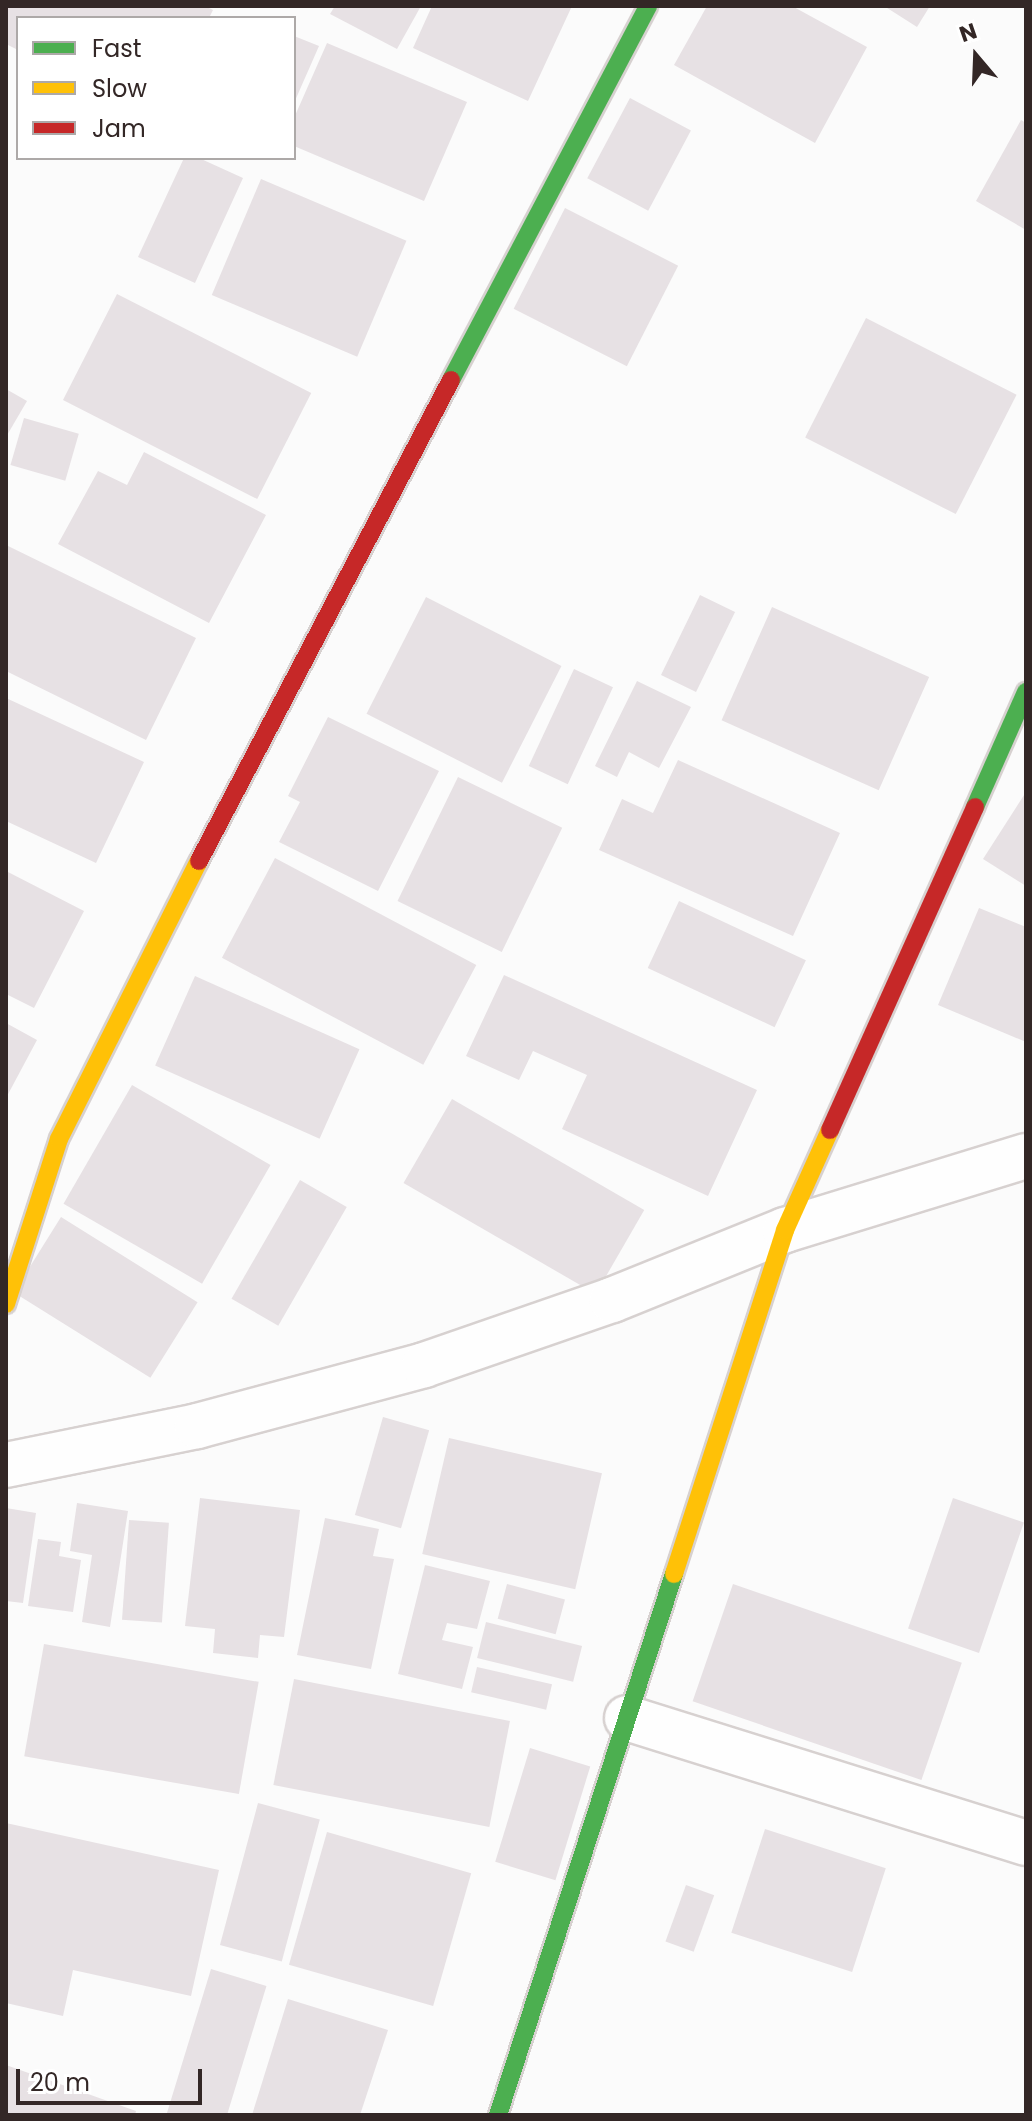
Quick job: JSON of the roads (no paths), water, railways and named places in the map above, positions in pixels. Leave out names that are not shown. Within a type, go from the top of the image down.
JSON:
[{"type":"street","points":[[6,1304],[59,1139],[130,992],[648,6]]},
{"type":"street","points":[[498,2115],[785,1230],[1026,692]]},
{"type":"street","points":[[6,1465],[197,1426],[424,1365],[612,1300],[785,1230],[1026,1156]]},
{"type":"street","points":[[627,1718],[1026,1843]]}]
